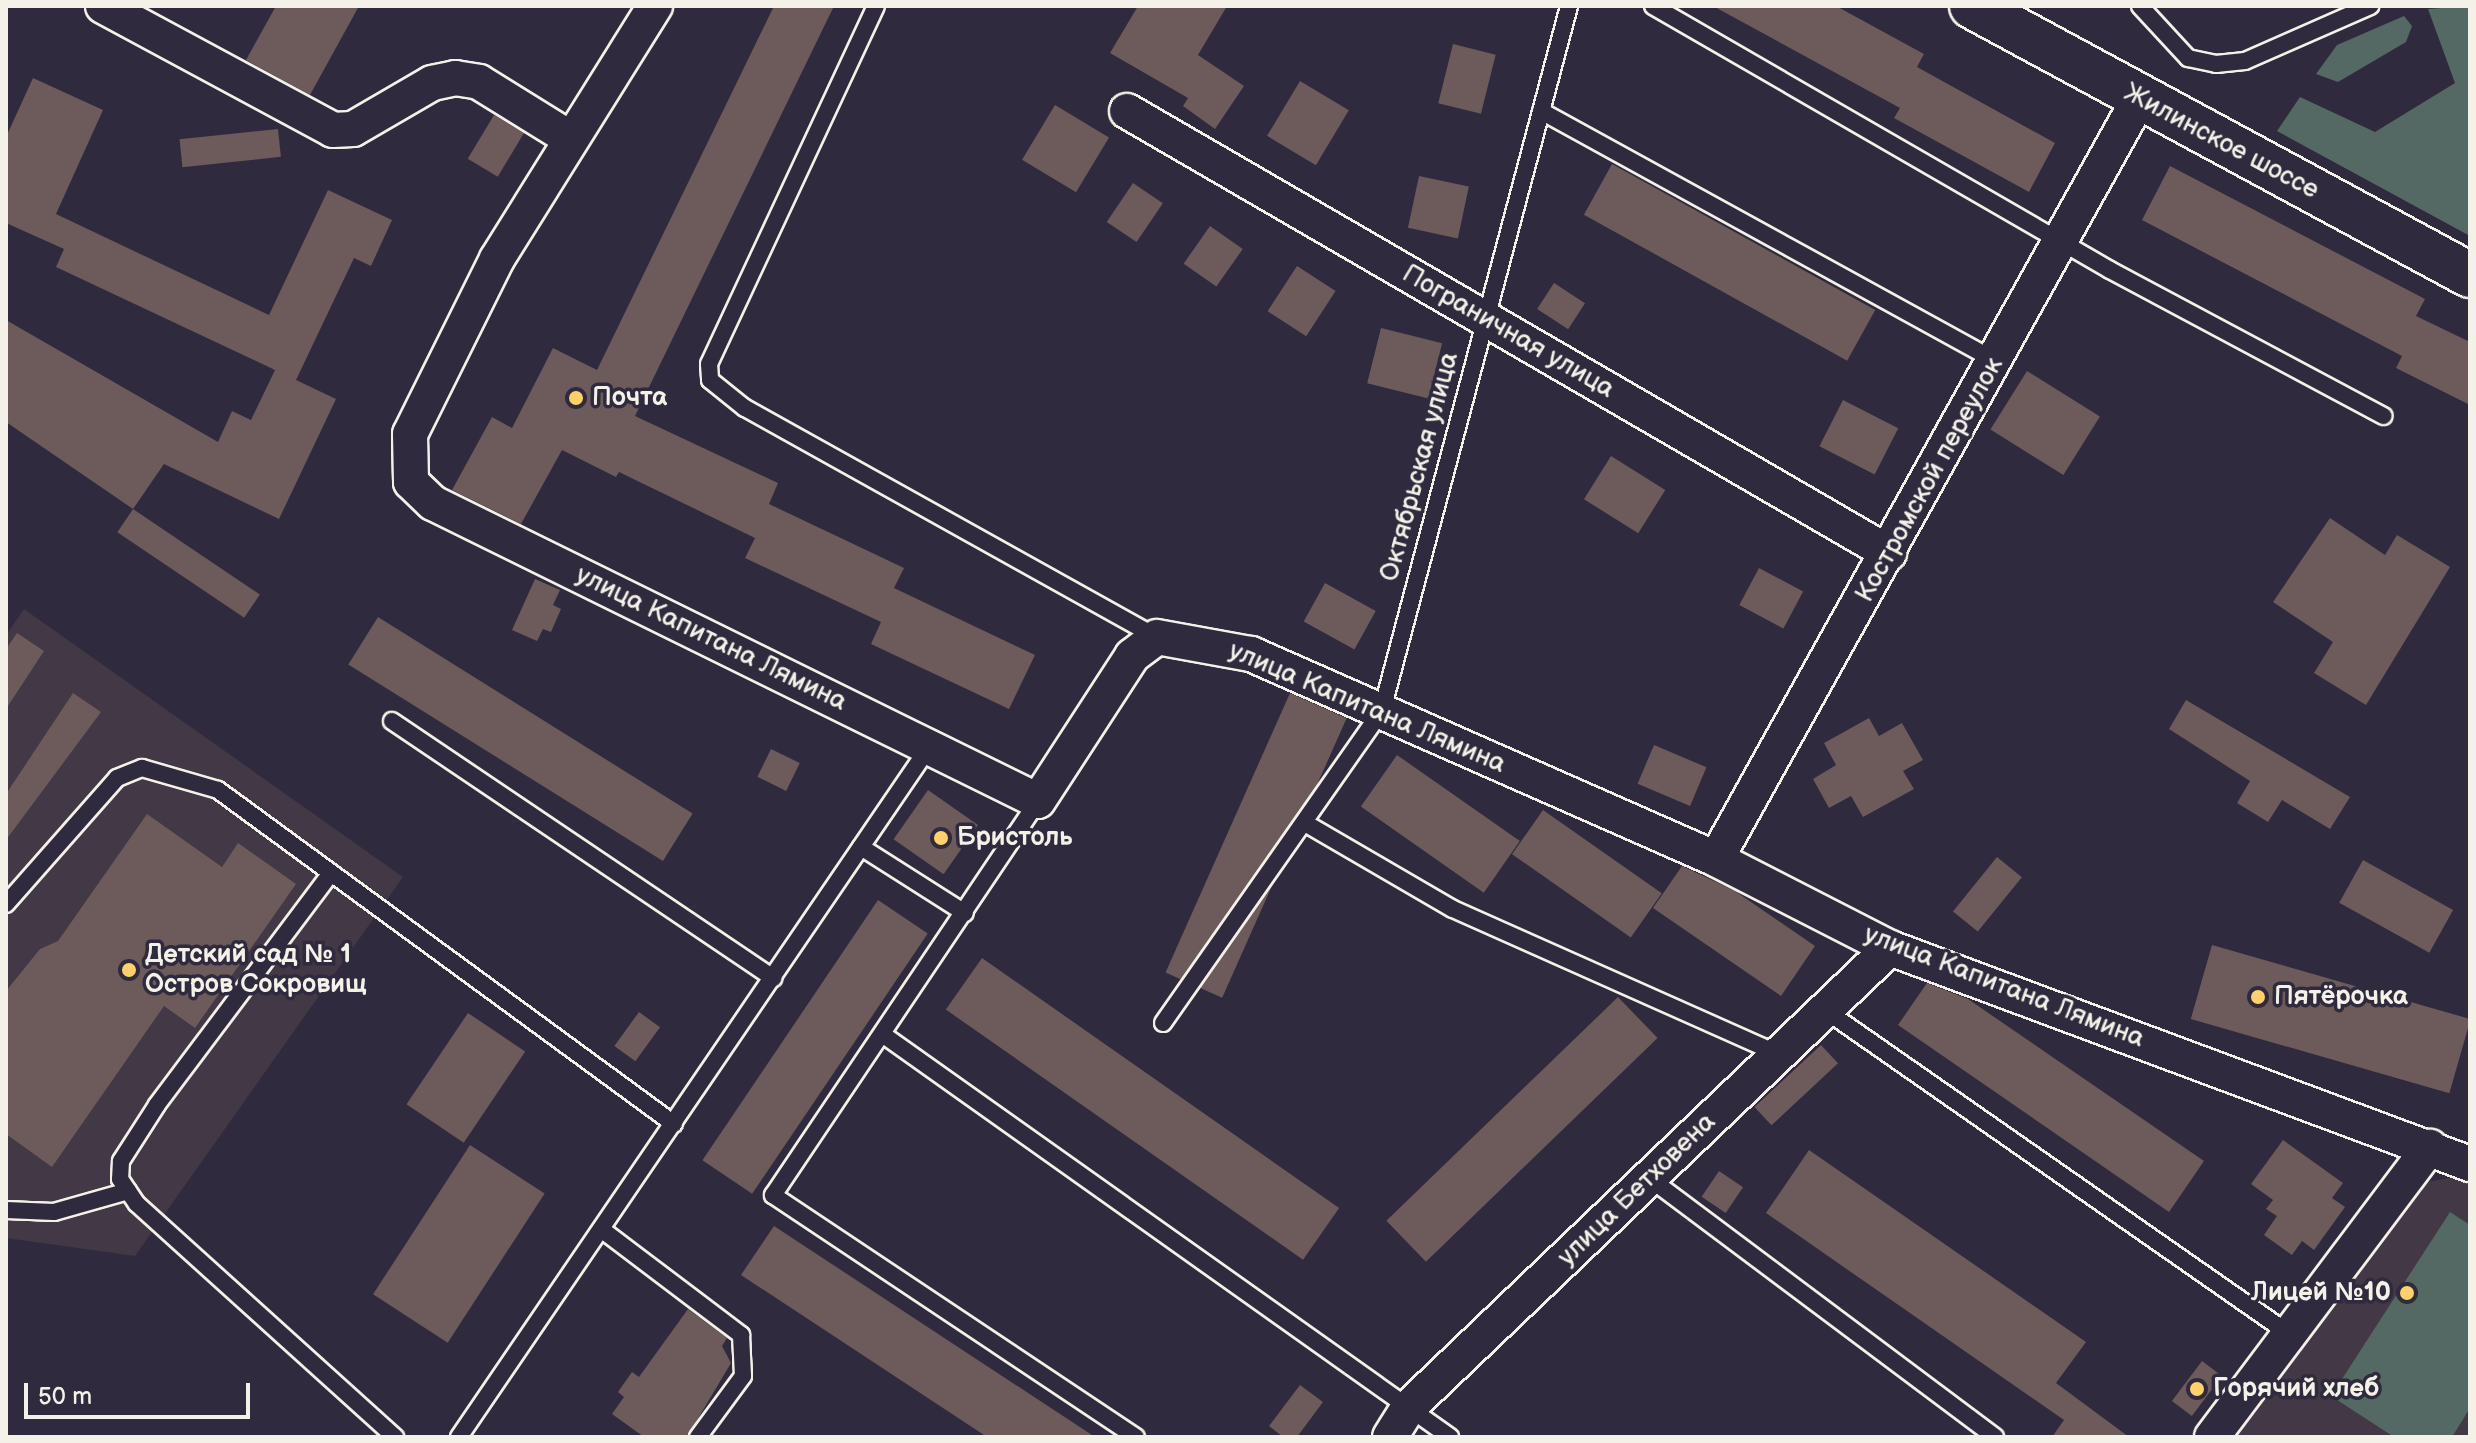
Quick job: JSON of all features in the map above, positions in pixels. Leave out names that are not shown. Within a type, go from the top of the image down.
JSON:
[{"type":"street","points":[[103,6],[333,130],[353,129],[432,83],[455,78],[479,82],[571,139]]},
{"type":"street","name":"улица Капитана Лямина","points":[[655,6],[497,259],[410,434],[411,482],[433,503],[1038,801]]},
{"type":"street","name":"Жилинское шоссе","points":[[1972,6],[2139,99],[2470,275]]},
{"type":"street","name":"Костромской переулок","points":[[1716,859],[2065,238],[2139,99]]},
{"type":"street","name":"Пограничная улица","points":[[1127,111],[1889,553]]},
{"type":"street","points":[[1038,801],[1132,656],[1157,637]]},
{"type":"street","name":"улица Капитана Лямина","points":[[1157,637],[1251,654],[1716,859],[1890,948],[2470,1164]]},
{"type":"street","name":"улица Бетховена","points":[[1390,1437],[1409,1407],[1890,948]]},
{"type":"street","points":[[2212,1437],[2430,1147]]},
{"type":"lane","points":[[876,6],[709,364],[710,380],[745,408],[1157,637]]},
{"type":"lane","name":"Октябрьская улица","points":[[1163,1023],[1382,710],[1569,6]]},
{"type":"lane","points":[[1653,6],[2065,238],[2110,270],[2384,416]]},
{"type":"lane","points":[[2140,6],[2188,58],[2216,64],[2245,61],[2370,6]]},
{"type":"lane","points":[[1541,111],[1996,361]]},
{"type":"lane","points":[[392,721],[773,978]]},
{"type":"lane","points":[[459,1437],[929,747]]},
{"type":"lane","points":[[6,904],[117,778],[142,768],[249,807],[331,873],[674,1124]]},
{"type":"lane","points":[[1038,801],[885,1036],[773,1195],[1136,1437]]},
{"type":"lane","points":[[1305,823],[1453,909],[1779,1054]]},
{"type":"lane","points":[[861,847],[965,913]]},
{"type":"lane","points":[[331,873],[129,1147],[120,1179],[128,1191],[395,1437]]},
{"type":"lane","points":[[1825,1010],[2288,1333]]},
{"type":"lane","points":[[885,1036],[1450,1437]]},
{"type":"lane","points":[[1649,1178],[1995,1437]]},
{"type":"lane","points":[[6,1210],[67,1210],[128,1191]]},
{"type":"lane","points":[[601,1229],[741,1335],[743,1376],[698,1437]]},
{"type":"shaded area","points":[[24,609],[403,877],[135,1256],[6,1238],[6,635]]},
{"type":"shaded area","name":"Лицей №10","points":[[2470,1174],[2470,1437],[2235,1437],[2427,1182]]},
{"type":"green space","points":[[2470,6],[2470,236],[2277,131],[2300,97],[2375,132],[2455,83],[2428,9]]},
{"type":"green space","points":[[2404,16],[2412,26],[2406,42],[2338,82],[2316,74],[2337,45]]},
{"type":"green space","points":[[2450,1212],[2470,1225],[2470,1408],[2452,1437],[2394,1437],[2331,1396]]},
{"type":"building","points":[[276,6],[359,6],[310,95],[246,60]]},
{"type":"building","points":[[774,6],[834,6],[635,416],[778,483],[769,504],[904,568],[894,588],[1035,655],[1009,709],[871,644],[881,622],[745,558],[755,538],[619,472],[616,477],[562,450],[521,524],[452,490],[492,417],[512,428],[553,348],[597,370]]},
{"type":"building","points":[[1138,6],[1227,6],[1198,55],[1244,86],[1215,129],[1183,106],[1188,98],[1110,53]]},
{"type":"building","points":[[1713,6],[1836,6],[1924,54],[1917,67],[2055,143],[2029,192],[1894,118],[1900,108]]},
{"type":"building","points":[[1453,44],[1496,55],[1481,114],[1438,103]]},
{"type":"building","points":[[33,78],[103,110],[56,214],[269,315],[328,190],[392,220],[371,266],[354,258],[296,380],[336,399],[279,519],[164,464],[133,509],[6,422],[6,320],[218,442],[232,411],[251,420],[275,370],[56,267],[64,249],[6,223],[6,137]]},
{"type":"building","points":[[1300,81],[1349,110],[1316,165],[1267,136]]},
{"type":"building","points":[[1055,105],[1109,137],[1076,192],[1022,160]]},
{"type":"building","points":[[494,115],[524,133],[498,177],[468,159]]},
{"type":"building","points":[[278,129],[281,157],[182,167],[180,139]]},
{"type":"building","points":[[1612,164],[1875,310],[1847,361],[1584,215]]},
{"type":"building","points":[[2170,166],[2425,299],[2416,316],[2470,342],[2470,405],[2396,368],[2402,356],[2142,220]]},
{"type":"building","points":[[1419,176],[1469,187],[1458,238],[1408,228]]},
{"type":"building","points":[[1133,183],[1163,203],[1137,242],[1107,222]]},
{"type":"building","points":[[1210,226],[1243,249],[1216,287],[1184,264]]},
{"type":"building","points":[[1297,266],[1336,291],[1306,336],[1268,311]]},
{"type":"building","points":[[1554,283],[1585,303],[1568,329],[1537,309]]},
{"type":"building","points":[[1381,328],[1442,343],[1428,399],[1367,383]]},
{"type":"building","points":[[2027,371],[2100,417],[2063,475],[1990,430]]},
{"type":"building","points":[[1843,400],[1898,428],[1875,474],[1819,446]]},
{"type":"building","points":[[1611,456],[1665,490],[1638,533],[1584,499]]},
{"type":"building","points":[[133,509],[260,595],[244,618],[117,532]]},
{"type":"building","points":[[2330,518],[2385,555],[2397,535],[2450,567],[2366,705],[2314,673],[2333,642],[2273,602]]},
{"type":"building","points":[[1759,568],[1803,591],[1783,629],[1739,605]]},
{"type":"building","points":[[535,579],[560,590],[553,605],[561,609],[551,632],[543,629],[537,641],[512,630]]},
{"type":"building","points":[[1325,583],[1376,611],[1354,650],[1304,621]]},
{"type":"building","points":[[378,617],[693,814],[663,861],[348,664]]},
{"type":"building","points":[[17,633],[44,651],[6,709],[6,649]]},
{"type":"building","points":[[73,693],[101,712],[6,840],[6,794]]},
{"type":"building","points":[[1290,693],[1347,718],[1222,998],[1166,973]]},
{"type":"building","points":[[2186,700],[2350,797],[2330,829],[2282,800],[2268,822],[2237,803],[2250,781],[2169,729]]},
{"type":"building","points":[[1869,718],[1879,736],[1902,723],[1923,760],[1903,771],[1914,789],[1863,817],[1851,796],[1829,808],[1813,779],[1836,765],[1824,743]]},
{"type":"building","points":[[1654,745],[1706,767],[1690,806],[1638,784]]},
{"type":"building","points":[[771,749],[800,763],[786,791],[757,777]]},
{"type":"building","points":[[1397,755],[1520,841],[1484,893],[1361,807]]},
{"type":"building","points":[[928,790],[978,825],[944,874],[894,839]]},
{"type":"building","points":[[1543,810],[1662,893],[1631,937],[1512,854]]},
{"type":"building","name":"Детский сад № 1 Остров Сокровищ","points":[[147,814],[222,867],[238,843],[296,884],[195,1028],[164,1006],[52,1167],[6,1134],[6,991],[40,949],[58,941]]},
{"type":"building","points":[[1997,857],[2022,877],[1978,932],[1953,911]]},
{"type":"building","points":[[2363,860],[2453,910],[2429,953],[2339,903]]},
{"type":"building","points":[[1682,866],[1735,891],[1815,946],[1781,996],[1653,908]]},
{"type":"building","points":[[878,900],[928,934],[752,1194],[702,1160]]},
{"type":"building","points":[[2212,945],[2470,1019],[2449,1093],[2191,1019]]},
{"type":"building","points":[[982,958],[1339,1208],[1303,1260],[946,1010]]},
{"type":"building","points":[[1927,983],[1968,999],[2204,1161],[2169,1212],[1898,1025]]},
{"type":"building","points":[[1618,997],[1658,1038],[1426,1262],[1386,1221]]},
{"type":"building","points":[[639,1012],[660,1027],[635,1061],[614,1046]]},
{"type":"building","points":[[468,1013],[525,1052],[464,1143],[406,1104]]},
{"type":"building","points":[[1821,1045],[1838,1063],[1771,1125],[1754,1107]]},
{"type":"building","points":[[2283,1140],[2343,1183],[2332,1198],[2345,1207],[2314,1250],[2302,1241],[2292,1255],[2264,1235],[2277,1216],[2266,1209],[2273,1200],[2251,1184]]},
{"type":"building","points":[[470,1145],[545,1193],[448,1343],[373,1294]]},
{"type":"building","points":[[1809,1150],[2086,1342],[2056,1383],[2129,1437],[2052,1437],[2064,1420],[1766,1213]]},
{"type":"building","points":[[1719,1171],[1743,1187],[1726,1213],[1702,1197]]},
{"type":"building","points":[[774,1226],[1095,1437],[987,1437],[741,1275]]},
{"type":"building","points":[[688,1309],[727,1338],[722,1346],[731,1363],[687,1437],[644,1437],[612,1414],[624,1397],[618,1392],[632,1372],[639,1377]]},
{"type":"building","name":"Горячий хлеб","points":[[2202,1361],[2222,1376],[2192,1416],[2172,1401]]},
{"type":"building","points":[[1300,1385],[1323,1402],[1297,1437],[1283,1437],[1269,1426]]},
{"type":"place","name":"Почта","points":[[576,398]]},
{"type":"place","name":"Бристоль","points":[[941,838]]},
{"type":"place","name":"Детский сад № 1 Остров Сокровищ","points":[[129,970]]},
{"type":"place","name":"Пятёрочка","points":[[2258,997]]},
{"type":"place","name":"Лицей №10","points":[[2407,1293]]},
{"type":"place","name":"Горячий хлеб","points":[[2197,1389]]}]
